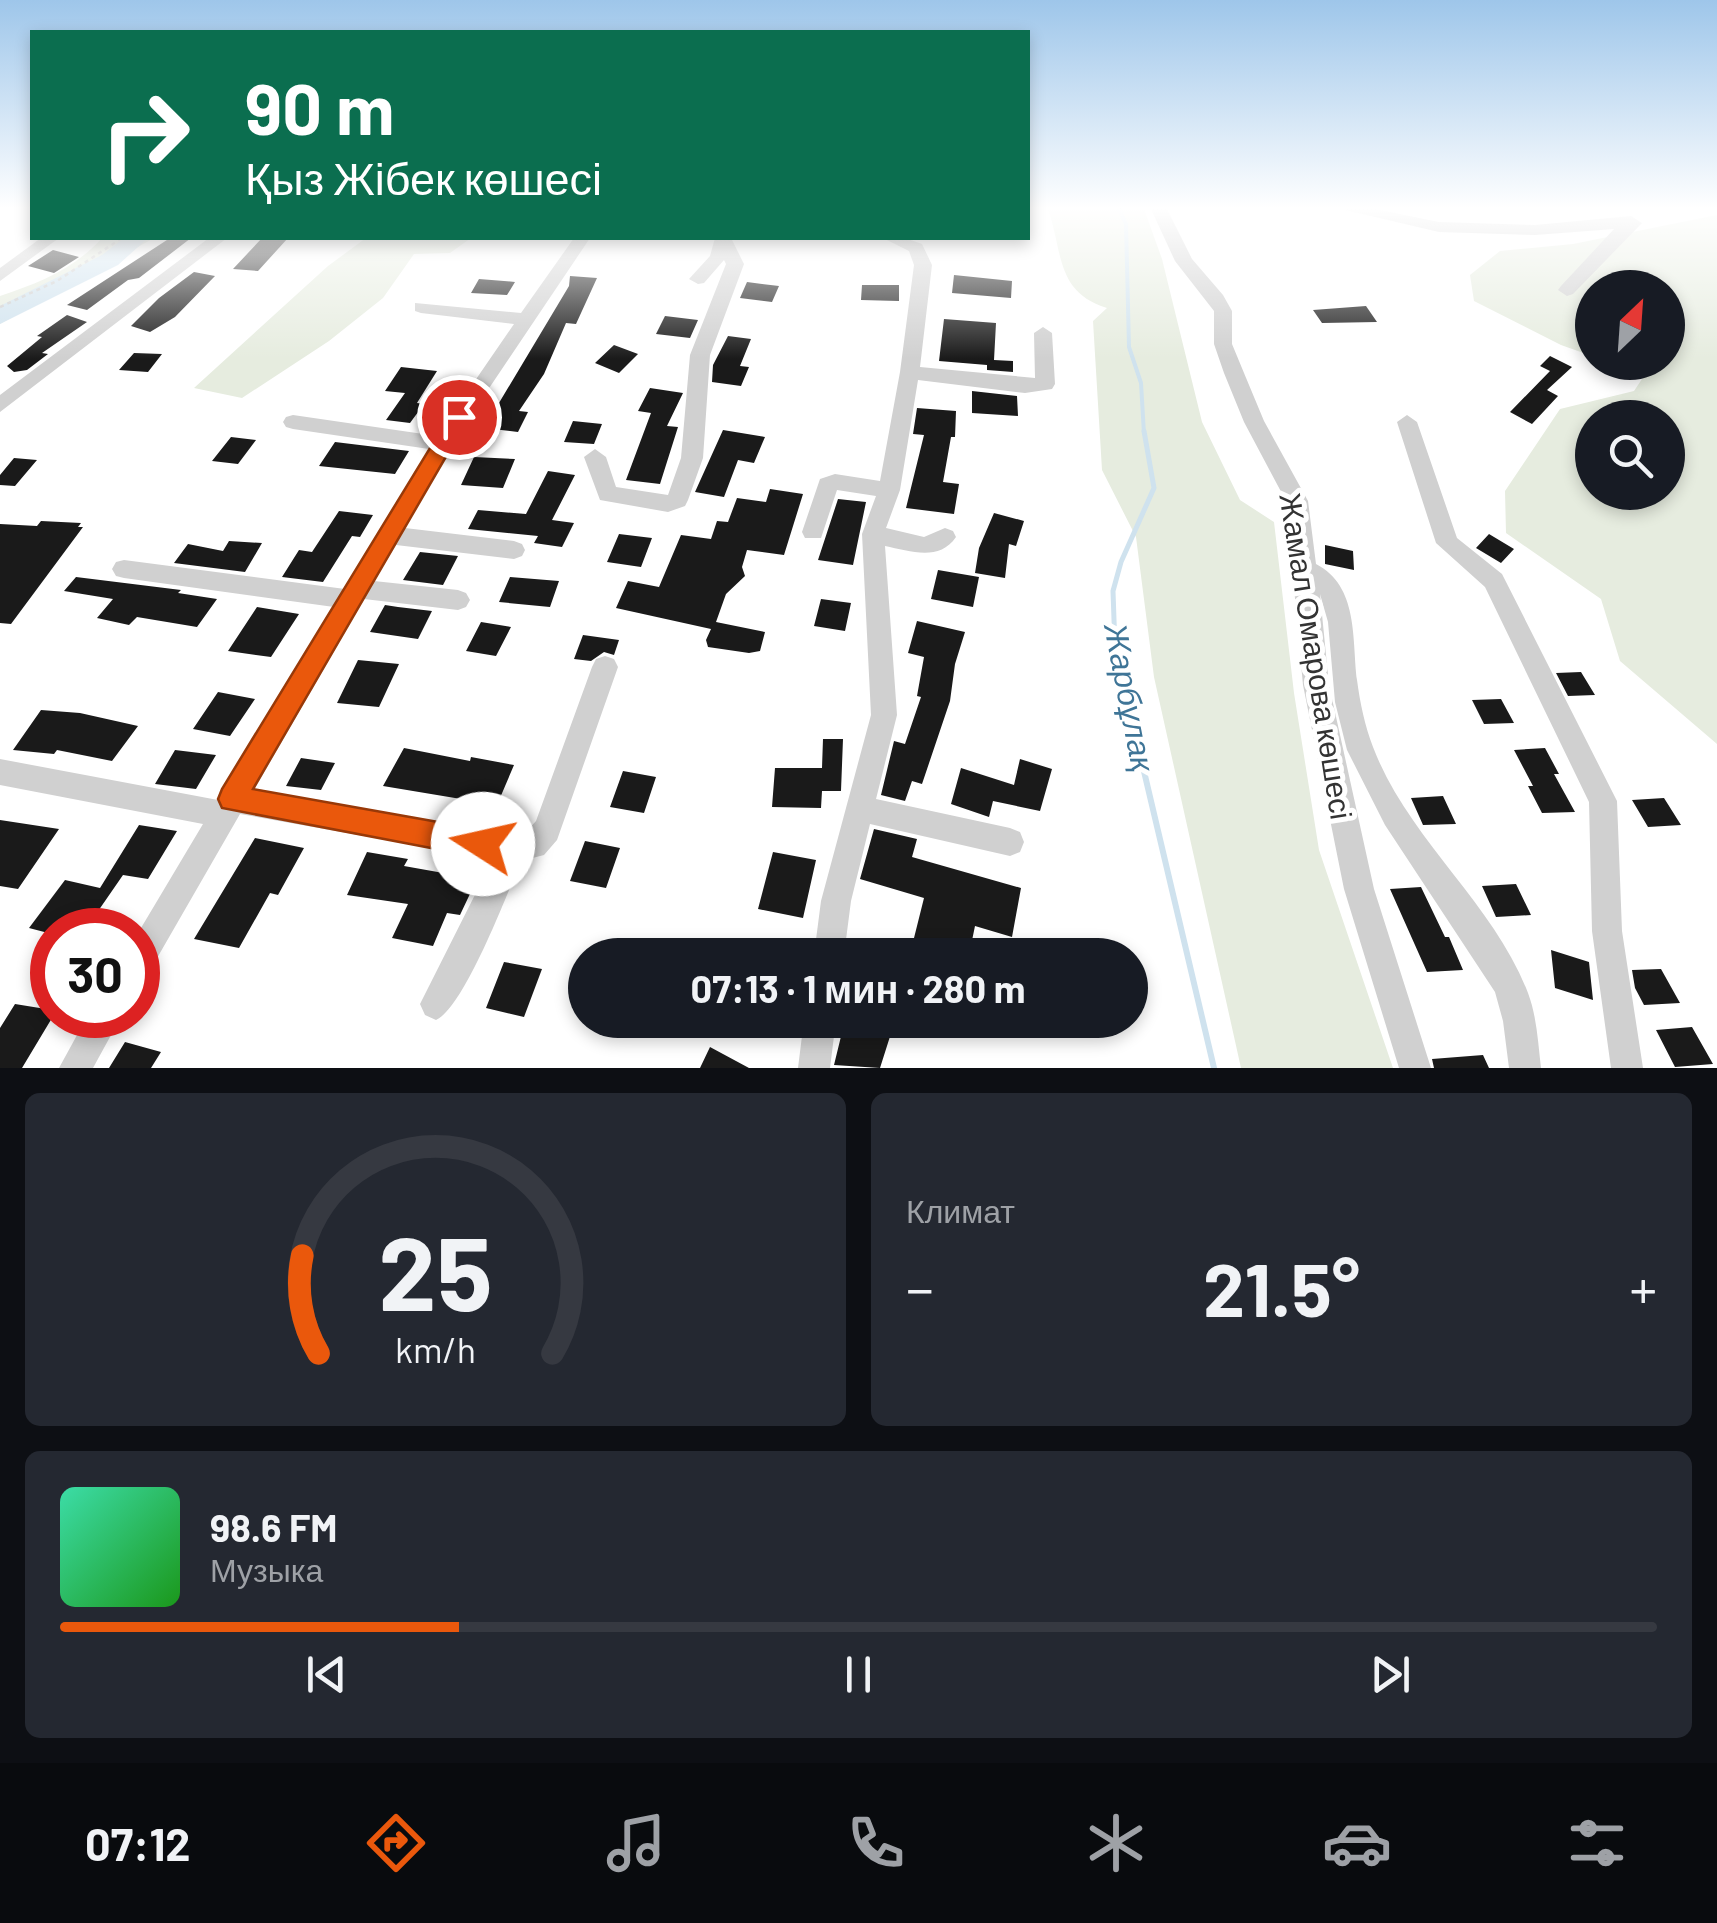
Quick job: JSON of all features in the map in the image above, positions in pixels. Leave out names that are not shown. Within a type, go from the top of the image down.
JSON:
[{"type":"street","points":[[0,276],[23,259]]},
{"type":"street","points":[[1,402],[191,259]]},
{"type":"street","points":[[160,923],[443,444],[567,259]]},
{"type":"street","points":[[698,280],[716,259]]},
{"type":"street","points":[[595,456],[608,494],[668,504],[676,500],[692,458],[700,356],[735,264],[732,259]]},
{"type":"street","points":[[831,938],[836,902],[884,714],[874,534],[889,490],[910,372],[923,265],[920,259]]},
{"type":"street","name":"Жамал Омарова көшесі","points":[[1183,259],[1223,311],[1223,344],[1234,373],[1254,422],[1297,501],[1316,684],[1352,856],[1416,1068]]},
{"type":"street","points":[[1567,290],[1598,259]]},
{"type":"street","points":[[422,307],[524,319]]},
{"type":"street","points":[[910,372],[1026,386],[1045,384],[1043,334]]},
{"type":"street","points":[[293,422],[443,444]]},
{"type":"street","points":[[1408,422],[1447,543],[1494,580],[1603,801],[1608,931],[1627,1068]]},
{"type":"street","points":[[813,532],[828,484],[889,490]]},
{"type":"street","points":[[874,534],[925,546],[945,537]]},
{"type":"street","points":[[389,535],[514,550]]},
{"type":"street","points":[[1303,568],[1320,574],[1337,602],[1343,622],[1348,702],[1367,765],[1452,900],[1492,954],[1519,1015],[1525,1068]]},
{"type":"street","points":[[124,569],[354,594],[458,600]]},
{"type":"street","points":[[0,772],[512,850],[534,845],[547,830],[605,667]]},
{"type":"street","points":[[859,808],[1010,842]]},
{"type":"street","points":[[436,1004],[468,947],[512,850]]},
{"type":"street","points":[[75,1068],[93,1038]]},
{"type":"street","points":[[814,1068],[818,1038]]},
{"type":"path","points":[[0,307],[58,281],[91,259]]},
{"type":"shaded area","points":[[79,259],[117,259],[0,324],[0,296],[55,274]]},
{"type":"shaded area","points":[[338,259],[411,259],[383,298],[329,341],[242,398],[194,388]]},
{"type":"shaded area","points":[[1062,259],[1162,259],[1202,422],[1240,500],[1274,522],[1294,693],[1319,850],[1393,1068],[1241,1068],[1154,677],[1136,537],[1102,470],[1093,321],[1107,308],[1078,292]]},
{"type":"shaded area","points":[[1490,259],[1717,259],[1717,744],[1620,661],[1601,599],[1506,533],[1505,491],[1560,409],[1575,405],[1575,510],[1685,510],[1685,400],[1597,400],[1634,391],[1641,380],[1685,380],[1685,270],[1575,270],[1575,350],[1474,301],[1470,275]]},
{"type":"building","points":[[39,259],[76,259],[54,273],[28,266]]},
{"type":"building","points":[[138,259],[164,259],[87,310],[67,305]]},
{"type":"building","points":[[243,259],[269,259],[258,271],[233,269]]},
{"type":"building","points":[[194,272],[215,276],[175,317],[150,332],[131,326],[159,298]]},
{"type":"building","points":[[954,275],[1012,281],[1011,298],[952,293]]},
{"type":"building","points":[[570,276],[597,278],[576,324],[566,323],[544,374],[519,411],[528,412],[518,432],[484,428],[569,286]]},
{"type":"building","points":[[479,279],[515,282],[507,295],[471,293]]},
{"type":"building","points":[[747,282],[779,286],[772,302],[740,298]]},
{"type":"building","points":[[862,285],[899,285],[899,301],[861,300]]},
{"type":"building","points":[[1366,306],[1377,322],[1322,323],[1313,310]]},
{"type":"building","points":[[67,315],[87,322],[42,353],[48,354],[27,370],[14,372],[7,366],[42,337],[37,336]]},
{"type":"building","points":[[665,316],[698,320],[690,338],[656,334]]},
{"type":"building","points":[[944,319],[996,323],[994,360],[1013,361],[1013,372],[987,370],[987,365],[939,361]]},
{"type":"building","points":[[728,336],[751,339],[740,366],[749,367],[741,386],[712,382],[713,365]]},
{"type":"building","points":[[614,345],[638,354],[619,373],[595,363]]},
{"type":"building","points":[[134,353],[162,354],[148,372],[119,370]]},
{"type":"building","points":[[1550,356],[1572,367],[1547,390],[1558,396],[1532,424],[1510,412],[1550,371],[1540,366]]},
{"type":"building","points":[[401,367],[437,371],[417,403],[424,404],[410,423],[386,420],[405,393],[385,391]]},
{"type":"building","points":[[650,388],[683,393],[667,426],[678,427],[660,484],[626,480],[651,413],[638,411]]},
{"type":"building","points":[[972,391],[1017,396],[1018,416],[972,413]]},
{"type":"building","points":[[917,408],[956,411],[955,437],[951,437],[943,482],[959,484],[954,514],[906,508],[924,435],[913,434]]},
{"type":"building","points":[[573,421],[602,424],[594,444],[564,442]]},
{"type":"building","points":[[723,430],[765,437],[754,463],[738,460],[724,497],[695,492]]},
{"type":"building","points":[[231,437],[256,440],[238,464],[212,461]]},
{"type":"building","points":[[335,442],[409,451],[395,474],[319,466]]},
{"type":"building","points":[[474,457],[515,459],[503,488],[461,485]]},
{"type":"building","points":[[14,458],[37,460],[15,486],[0,485],[0,475]]},
{"type":"building","points":[[548,471],[575,475],[552,520],[574,523],[562,547],[534,543],[538,536],[468,529],[478,510],[526,514]]},
{"type":"building","points":[[770,489],[803,494],[784,555],[747,550],[742,567],[745,576],[726,594],[716,622],[765,632],[760,651],[708,647],[706,640],[711,629],[616,608],[628,581],[659,587],[681,535],[711,539],[717,521],[728,522],[737,498],[766,502]]},
{"type":"building","points":[[838,499],[866,502],[853,565],[818,560]]},
{"type":"building","points":[[339,511],[373,515],[360,537],[352,536],[323,582],[282,577],[299,550],[312,552]]},
{"type":"building","points":[[994,513],[1024,521],[1016,546],[1009,544],[1005,578],[975,573],[979,548]]},
{"type":"building","points":[[41,521],[81,523],[78,527],[83,527],[11,624],[0,623],[0,524],[37,526]]},
{"type":"building","points":[[619,534],[652,538],[641,567],[607,562]]},
{"type":"building","points":[[1489,534],[1514,549],[1501,563],[1476,548]]},
{"type":"building","points":[[229,541],[262,543],[245,572],[174,563],[188,544],[223,551]]},
{"type":"building","points":[[1325,545],[1353,551],[1354,570],[1325,564]]},
{"type":"building","points":[[420,552],[458,556],[443,585],[403,580]]},
{"type":"building","points":[[938,570],[979,577],[973,607],[931,599]]},
{"type":"building","points":[[76,577],[181,590],[178,593],[217,599],[197,627],[137,617],[129,625],[97,618],[113,599],[64,591]]},
{"type":"building","points":[[510,577],[559,581],[550,607],[499,602]]},
{"type":"building","points":[[821,599],[851,603],[845,631],[814,626]]},
{"type":"building","points":[[385,605],[432,611],[418,639],[370,632]]},
{"type":"building","points":[[257,607],[299,614],[271,657],[228,651]]},
{"type":"building","points":[[917,621],[965,632],[950,701],[922,784],[912,781],[905,801],[881,795],[894,741],[905,744],[921,697],[917,696],[924,657],[908,653]]},
{"type":"building","points":[[481,622],[511,627],[496,656],[466,651]]},
{"type":"building","points":[[583,635],[619,640],[614,655],[604,652],[591,661],[574,659]]},
{"type":"building","points":[[358,660],[399,664],[379,707],[337,703]]},
{"type":"building","points":[[1581,672],[1595,695],[1568,696],[1556,673]]},
{"type":"building","points":[[218,692],[255,699],[230,736],[193,729]]},
{"type":"building","points":[[1501,699],[1514,723],[1484,724],[1472,700]]},
{"type":"building","points":[[41,710],[80,713],[138,726],[112,761],[57,750],[54,754],[13,750]]},
{"type":"building","points":[[823,739],[843,739],[841,791],[822,791],[821,808],[772,807],[775,768],[822,768]]},
{"type":"building","points":[[404,748],[514,765],[497,805],[383,786]]},
{"type":"building","points":[[1545,748],[1575,812],[1542,813],[1528,786],[1533,786],[1514,750]]},
{"type":"building","points":[[175,750],[216,755],[196,789],[155,784]]},
{"type":"building","points":[[301,758],[335,763],[321,790],[286,786]]},
{"type":"building","points":[[1020,759],[1052,769],[1040,811],[993,801],[989,817],[951,804],[961,768],[1014,785]]},
{"type":"building","points":[[623,771],[656,777],[644,813],[610,807]]},
{"type":"building","points":[[1443,796],[1456,824],[1423,825],[1411,798]]},
{"type":"building","points":[[1664,798],[1681,825],[1648,827],[1632,800]]},
{"type":"building","points":[[0,820],[59,829],[18,889],[0,886]]},
{"type":"building","points":[[139,825],[177,831],[148,879],[123,875],[100,908],[44,908],[65,880],[100,888]]},
{"type":"building","points":[[874,829],[917,839],[912,857],[1021,888],[1012,937],[975,926],[973,938],[914,938],[924,898],[860,879]]},
{"type":"building","points":[[255,838],[304,848],[278,895],[270,893],[239,948],[194,939]]},
{"type":"building","points":[[585,841],[620,848],[606,888],[570,881]]},
{"type":"building","points":[[367,852],[408,859],[404,866],[477,879],[460,915],[447,913],[433,946],[392,938],[408,904],[347,895]]},
{"type":"building","points":[[773,852],[816,860],[803,918],[758,909]]},
{"type":"building","points":[[1516,884],[1531,915],[1496,917],[1482,886]]},
{"type":"building","points":[[1421,887],[1463,970],[1427,972],[1390,889]]},
{"type":"building","points":[[1551,950],[1589,962],[1593,1000],[1555,988]]},
{"type":"building","points":[[504,962],[542,969],[524,1017],[486,1008]]},
{"type":"building","points":[[1661,969],[1680,1003],[1644,1005],[1632,970]]},
{"type":"building","points":[[15,1004],[30,1006],[30,1038],[40,1038],[22,1068],[0,1068],[0,1028]]},
{"type":"building","points":[[1692,1027],[1713,1064],[1675,1067],[1656,1030]]},
{"type":"building","points":[[841,1038],[890,1038],[880,1068],[834,1065]]},
{"type":"building","points":[[125,1042],[161,1052],[151,1068],[109,1068]]},
{"type":"building","points":[[710,1047],[749,1068],[700,1068]]},
{"type":"building","points":[[1483,1055],[1489,1068],[1434,1068],[1432,1059]]},
{"type":"waterway","points":[[0,316],[111,259]]},
{"type":"waterway","name":"Жарбұлақ","points":[[1127,259],[1129,347],[1141,383],[1144,434]]},
{"type":"waterway","name":"Жарбұлақ","points":[[1131,715],[1115,648],[1113,591],[1121,562],[1154,488],[1144,431]]},
{"type":"waterway","name":"Жарбұлақ","points":[[1130,712],[1214,1068]]},
{"type":"route","points":[[459,417],[232,799],[483,844]]}]
